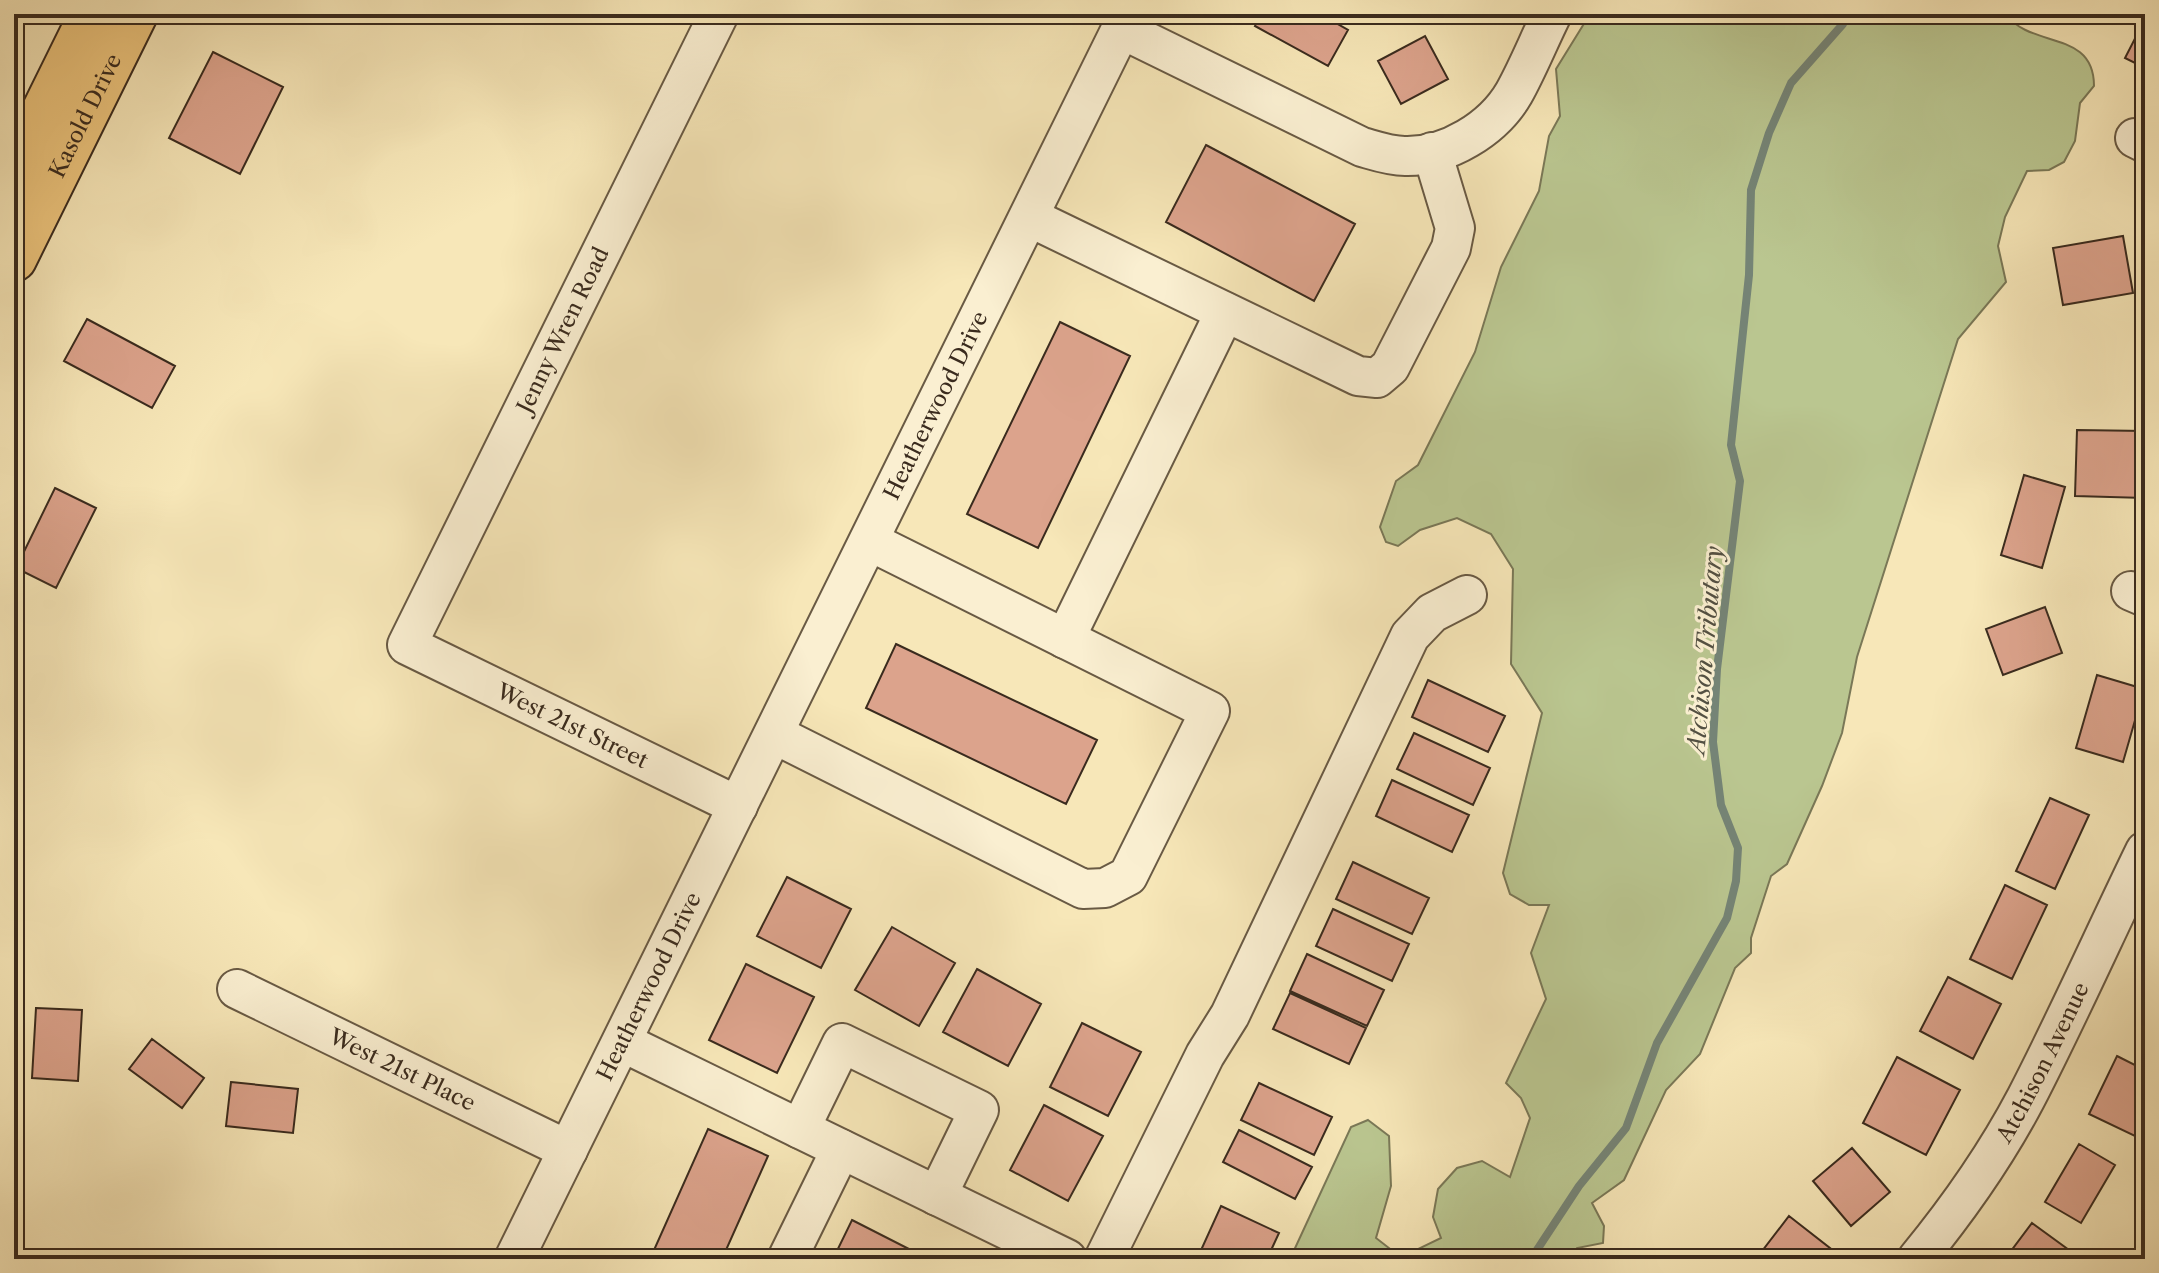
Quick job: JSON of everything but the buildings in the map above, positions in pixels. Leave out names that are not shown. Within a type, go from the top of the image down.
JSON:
[{"type":"main road","name":"Kasold Drive","points":[[14,172],[92,14]]},
{"type":"main road","name":"Kasold Drive","points":[[14,259],[135,14]]},
{"type":"street","name":"Jenny Wren Road","points":[[407,645],[719,14]]},
{"type":"street","name":"Heatherwood Drive","points":[[514,1259],[1121,29],[1362,147],[1405,156],[1456,145],[1501,111],[1513,94],[1552,14]]},
{"type":"street","points":[[1029,217],[1358,376],[1377,378],[1390,367],[1451,248],[1455,228],[1432,152]]},
{"type":"street","points":[[1065,639],[1225,312]]},
{"type":"street","points":[[774,734],[1083,889],[1105,888],[1128,876],[1210,711],[869,541]]},
{"type":"street","points":[[1104,1259],[1205,1055],[1230,1015],[1410,636],[1432,613],[1467,595]]},
{"type":"street","name":"West 21st Street","points":[[407,645],[738,806]]},
{"type":"street","name":"Atchison Avenue","points":[[1917,1259],[1947,1223],[2025,1099],[2145,851]]},
{"type":"street","name":"West 21st Place","points":[[237,989],[568,1150]]},
{"type":"street","points":[[622,1042],[1067,1259]]},
{"type":"street","points":[[800,1129],[842,1043],[979,1110],[937,1196]]},
{"type":"street","points":[[787,1259],[841,1149]]},
{"type":"green space","points":[[1590,14],[2006,14],[2030,32],[2072,47],[2084,56],[2091,68],[2094,86],[2080,103],[2075,141],[2064,162],[2049,170],[2027,171],[2005,217],[1998,246],[2006,282],[1958,339],[1857,657],[1842,733],[1822,786],[1787,864],[1771,876],[1751,938],[1751,953],[1735,968],[1700,1054],[1666,1090],[1624,1180],[1592,1203],[1604,1226],[1603,1243],[1577,1248],[1574,1259],[1407,1259],[1418,1249],[1441,1238],[1433,1217],[1438,1189],[1457,1168],[1482,1161],[1510,1177],[1530,1118],[1521,1098],[1506,1083],[1546,999],[1531,953],[1549,905],[1529,905],[1510,894],[1503,873],[1542,713],[1511,664],[1513,569],[1491,534],[1457,518],[1420,530],[1398,546],[1386,542],[1380,527],[1396,481],[1418,465],[1475,352],[1501,267],[1539,191],[1549,136],[1560,116],[1556,69]]},
{"type":"green space","points":[[1368,1120],[1389,1136],[1391,1186],[1376,1238],[1403,1259],[1290,1259],[1351,1127]]},
{"type":"waterway","name":"Atchison Tributary","points":[[1531,1259],[1579,1186],[1626,1128],[1657,1043],[1727,918],[1736,881],[1738,848],[1721,805],[1713,742],[1717,669],[1740,481],[1731,445],[1749,275],[1751,190],[1769,133],[1791,83],[1843,24],[1847,14]]}]
